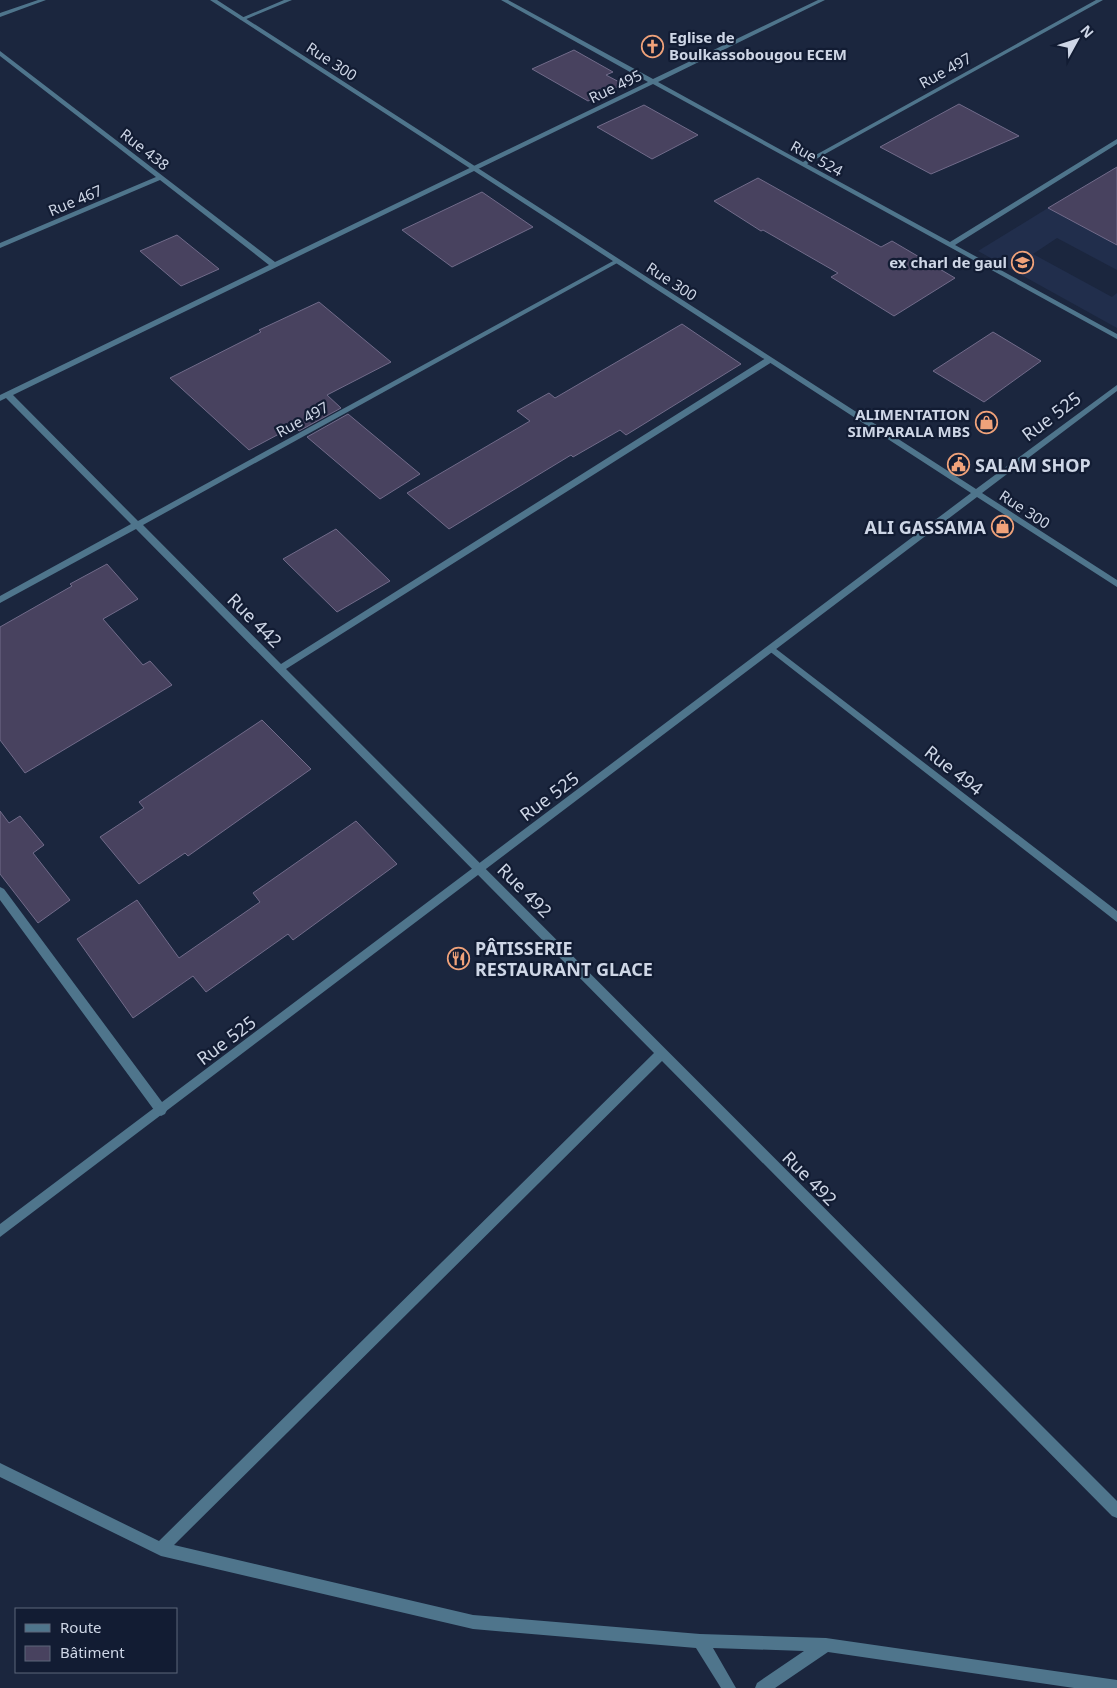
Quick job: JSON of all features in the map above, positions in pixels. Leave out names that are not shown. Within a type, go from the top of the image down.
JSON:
[{"type":"street","points":[[0,15],[43,0]]},
{"type":"street","name":"Rue 300","points":[[213,0],[1117,584]]},
{"type":"street","points":[[242,19],[289,0]]},
{"type":"street","name":"Rue 524","points":[[504,0],[1117,337]]},
{"type":"street","name":"Rue 495","points":[[4,397],[822,0]]},
{"type":"street","name":"Rue 497","points":[[803,164],[1100,0]]},
{"type":"street","name":"Rue 438","points":[[0,53],[274,265]]},
{"type":"street","points":[[951,246],[1117,141]]},
{"type":"street","name":"Rue 467","points":[[0,246],[160,177]]},
{"type":"street","name":"Rue 497","points":[[0,600],[617,261]]},
{"type":"street","points":[[280,669],[769,360]]},
{"type":"street","name":"Rue 525","points":[[0,1232],[1117,386]]},
{"type":"street","name":"Rue 442","points":[[4,397],[137,525],[479,869]]},
{"type":"street","name":"Rue 494","points":[[771,648],[1117,917]]},
{"type":"street","name":"Rue 492","points":[[479,869],[1117,1511]]},
{"type":"street","points":[[0,892],[161,1110]]},
{"type":"street","points":[[161,1549],[662,1053]]},
{"type":"street","points":[[0,1470],[161,1549],[473,1622],[700,1641],[826,1645],[1117,1687]]},
{"type":"street","points":[[700,1641],[729,1688]]},
{"type":"street","points":[[762,1688],[826,1645]]},
{"type":"shaded area","name":"ex charl de gaul","points":[[1048,208],[1117,245],[1117,270],[1057,238],[1033,254],[1112,297],[1117,293],[1117,328],[978,251]]},
{"type":"building","points":[[574,50],[613,72],[606,75],[623,84],[588,101],[532,69]]},
{"type":"building","points":[[959,104],[1019,136],[931,174],[880,147]]},
{"type":"building","points":[[644,105],[698,135],[652,159],[597,127]]},
{"type":"building","points":[[1117,167],[1117,245],[1048,208]]},
{"type":"building","points":[[758,178],[881,247],[892,241],[955,278],[894,316],[831,277],[838,273],[763,230],[761,231],[714,201]]},
{"type":"building","points":[[482,192],[533,227],[452,267],[402,230]]},
{"type":"building","points":[[177,235],[219,269],[181,286],[140,251]]},
{"type":"building","points":[[319,302],[391,362],[327,395],[341,408],[299,431],[294,426],[249,450],[170,378],[261,332],[259,330]]},
{"type":"building","points":[[682,324],[741,364],[626,435],[620,430],[573,457],[571,455],[449,529],[407,493],[530,421],[517,411],[549,393],[555,398]]},
{"type":"building","points":[[993,332],[1041,361],[984,402],[933,371]]},
{"type":"building","points":[[348,414],[420,474],[380,499],[307,437]]},
{"type":"building","points":[[336,529],[390,581],[337,612],[283,559]]},
{"type":"building","points":[[107,564],[138,599],[103,619],[143,665],[150,661],[172,685],[25,773],[0,740],[0,627],[72,586],[70,584]]},
{"type":"building","points":[[262,720],[311,769],[188,856],[185,853],[139,884],[100,837],[144,808],[139,802]]},
{"type":"building","points":[[0,811],[9,823],[20,816],[44,845],[33,853],[70,900],[38,923],[0,874]]},
{"type":"building","points":[[356,821],[397,864],[293,940],[288,934],[206,992],[193,976],[133,1018],[77,939],[137,900],[179,958],[260,902],[253,893]]},
{"type":"place","name":"Eglise de Boulkassobougou ECEM","points":[[653,46]]},
{"type":"place","name":"ex charl de gaul","points":[[1023,262]]},
{"type":"place","name":"ALIMENTATION SIMPARALA MBS","points":[[986,423]]},
{"type":"place","name":"SALAM SHOP","points":[[959,465]]},
{"type":"place","name":"ALI GASSAMA","points":[[1002,527]]},
{"type":"place","name":"PÂTISSERIE RESTAURANT GLACE","points":[[459,958]]}]
